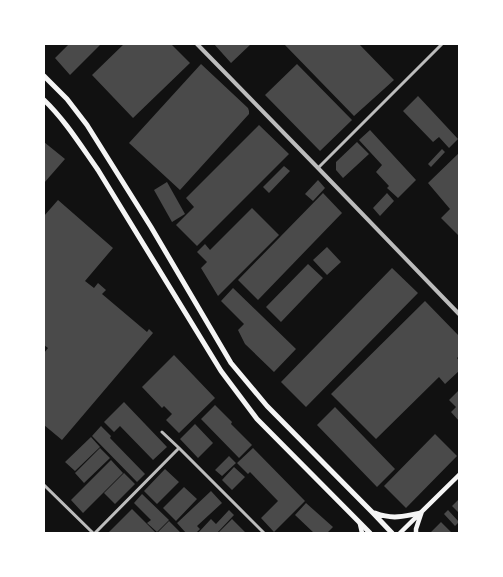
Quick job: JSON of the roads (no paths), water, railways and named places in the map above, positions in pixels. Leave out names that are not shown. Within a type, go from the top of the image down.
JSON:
[{"type":"main road","points":[[44,76],[67,99],[91,132],[231,362],[266,406],[392,533]]},
{"type":"main road","points":[[44,100],[76,139],[98,170],[221,371],[257,419],[370,533]]},
{"type":"main road","points":[[400,533],[459,475]]},
{"type":"main road","points":[[373,513],[396,518],[421,513]]},
{"type":"main road","points":[[416,533],[421,513]]},
{"type":"main road","points":[[360,524],[362,533]]},
{"type":"street","points":[[198,44],[459,314]]},
{"type":"street","points":[[318,168],[442,44]]},
{"type":"street","points":[[162,432],[264,533]]},
{"type":"street","points":[[44,485],[94,533],[179,448]]}]
